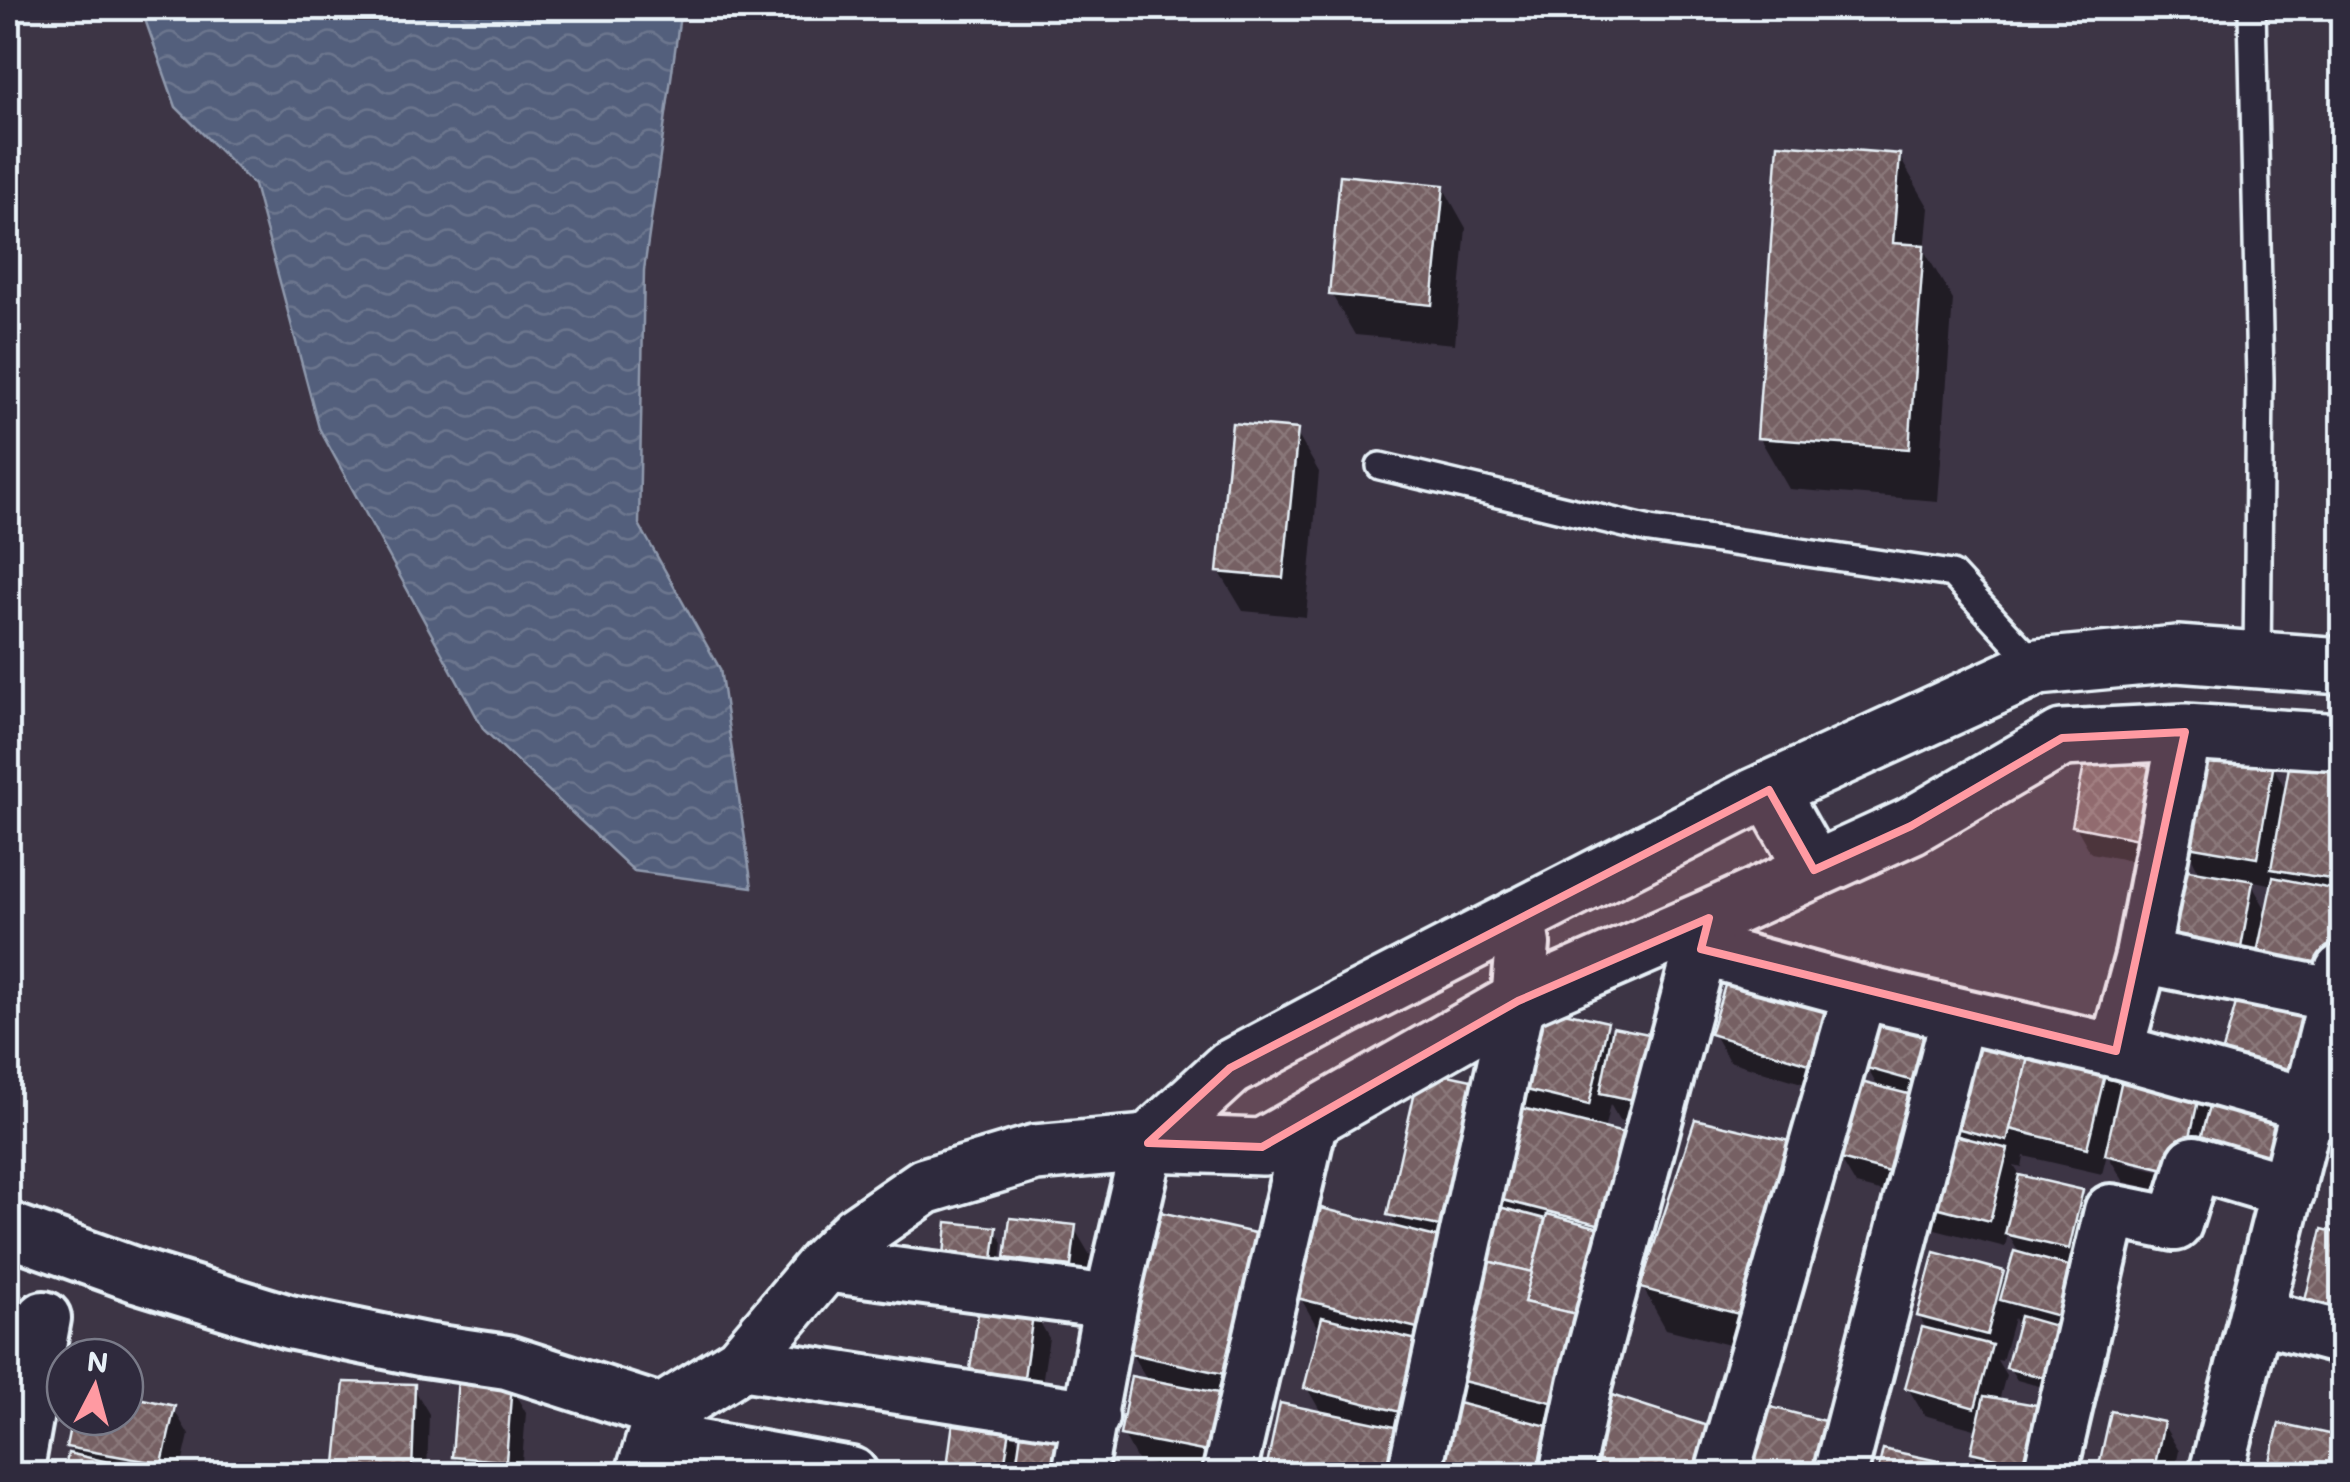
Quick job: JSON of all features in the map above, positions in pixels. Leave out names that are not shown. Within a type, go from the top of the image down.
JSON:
[{"type":"street","points":[[1079,1474],[1110,1302],[1148,1143],[1230,1068],[1518,916],[1769,790],[2038,667],[2177,654],[2342,666]]},
{"type":"street","points":[[654,1442],[741,1363],[857,1233],[926,1186],[1034,1153],[1148,1143],[1262,1147],[1518,1000],[1705,934],[1814,870],[1911,826],[2062,738],[2186,732],[2342,742]]},
{"type":"street","points":[[2116,1051],[2142,956],[2186,732]]},
{"type":"street","points":[[1769,790],[1814,870]]},
{"type":"street","points":[[1414,1474],[1518,1000],[1523,944],[1518,916]]},
{"type":"street","points":[[1705,934],[1860,992],[2116,1051],[2325,1109]]},
{"type":"street","points":[[1566,1474],[1585,1384],[1705,934]]},
{"type":"street","points":[[2142,956],[2341,988],[2325,1109],[2288,1192],[2216,1474]]},
{"type":"street","points":[[1722,1474],[1860,992]]},
{"type":"street","points":[[1840,1474],[1958,1016]]},
{"type":"street","points":[[1229,1474],[1311,1120]]},
{"type":"street","points":[[2050,1474],[2111,1211],[2175,1224],[2194,1163],[2288,1192]]},
{"type":"street","points":[[8,1229],[138,1276],[289,1322],[507,1362],[654,1442],[852,1474]]},
{"type":"street","points":[[824,1266],[1110,1302]]},
{"type":"street","points":[[2258,1316],[2342,1338]]},
{"type":"street","points":[[16,1474],[44,1318]]},
{"type":"street","points":[[741,1363],[1092,1416]]},
{"type":"lane","points":[[2252,8],[2260,380],[2257,658]]},
{"type":"lane","points":[[1380,466],[1650,530],[1952,574],[2038,667]]},
{"type":"highlighted area","points":[[2185,732],[2116,1051],[1701,949],[1709,918],[1518,1001],[1262,1147],[1148,1143],[1230,1068],[1769,790],[1814,870],[1911,826],[2062,738]]},
{"type":"water","points":[[141,8],[681,8],[644,270],[639,524],[720,669],[752,887],[634,871],[484,730],[319,428],[254,185],[176,107]]},
{"type":"building","points":[[1778,144],[1900,154],[1893,243],[1924,245],[1909,449],[1757,438]]},
{"type":"building","points":[[1340,175],[1444,185],[1432,305],[1329,295]]},
{"type":"building","points":[[1232,423],[1298,429],[1283,578],[1217,572]]},
{"type":"building","points":[[2199,750],[2274,763],[2257,858],[2182,845]]},
{"type":"building","points":[[2292,750],[2342,759],[2342,881],[2271,869]]},
{"type":"building","points":[[2086,755],[2162,769],[2148,841],[2072,826]]},
{"type":"building","points":[[2171,867],[2253,881],[2239,959],[2158,944]]},
{"type":"building","points":[[2273,877],[2342,891],[2342,930],[2330,988],[2253,972]]},
{"type":"building","points":[[1731,966],[1847,1001],[1826,1069],[1710,1034]]},
{"type":"building","points":[[2238,996],[2317,1017],[2296,1093],[2217,1072]]},
{"type":"building","points":[[1533,1005],[1608,1022],[1589,1105],[1513,1087]]},
{"type":"building","points":[[1879,1009],[1947,1029],[1931,1086],[1863,1067]]},
{"type":"building","points":[[1968,1026],[2032,1042],[2007,1141],[1944,1125]]},
{"type":"building","points":[[1613,1027],[1664,1037],[1648,1103],[1600,1093]]},
{"type":"building","points":[[2032,1042],[2109,1058],[2087,1148],[2010,1129]]},
{"type":"building","points":[[1420,1069],[1476,1081],[1444,1227],[1387,1215]]},
{"type":"building","points":[[2124,1070],[2201,1087],[2182,1173],[2105,1155]]},
{"type":"building","points":[[1857,1081],[1924,1098],[1904,1176],[1837,1158]]},
{"type":"building","points":[[2216,1085],[2293,1106],[2273,1165],[2199,1145]]},
{"type":"building","points":[[1514,1106],[1640,1137],[1617,1229],[1491,1197]]},
{"type":"building","points":[[1695,1119],[1806,1145],[1750,1317],[1640,1288]]},
{"type":"building","points":[[1935,1130],[2008,1149],[1990,1221],[1916,1202]]},
{"type":"building","points":[[2019,1175],[2083,1190],[2069,1249],[2005,1234]]},
{"type":"building","points":[[1488,1204],[1545,1219],[1532,1272],[1475,1258]]},
{"type":"building","points":[[1321,1208],[1440,1238],[1417,1328],[1297,1298]]},
{"type":"building","points":[[1160,1212],[1264,1235],[1233,1376],[1128,1353]]},
{"type":"building","points":[[1547,1214],[1611,1231],[1589,1317],[1524,1302]]},
{"type":"building","points":[[1010,1218],[1076,1225],[1071,1266],[1005,1258]]},
{"type":"building","points":[[947,1222],[997,1227],[993,1260],[944,1256]]},
{"type":"building","points":[[2322,1229],[2342,1234],[2342,1319],[2303,1309]]},
{"type":"building","points":[[2014,1251],[2087,1271],[2073,1320],[2000,1300]]},
{"type":"building","points":[[1934,1252],[2004,1271],[1987,1335],[1917,1316]]},
{"type":"building","points":[[1475,1258],[1532,1272],[1524,1302],[1589,1317],[1568,1406],[1446,1377]]},
{"type":"building","points":[[8,1294],[21,1296],[9,1357],[8,1357]]},
{"type":"building","points":[[980,1300],[1034,1308],[1023,1384],[969,1376]]},
{"type":"building","points":[[2020,1316],[2059,1327],[2046,1378],[2006,1368]]},
{"type":"building","points":[[1322,1317],[1425,1342],[1408,1414],[1304,1388]]},
{"type":"building","points":[[1922,1327],[1992,1345],[1975,1408],[1905,1388]]},
{"type":"building","points":[[1131,1376],[1234,1396],[1223,1455],[1120,1435]]},
{"type":"building","points":[[458,1378],[512,1383],[506,1461],[452,1457]]},
{"type":"building","points":[[344,1382],[415,1384],[412,1473],[336,1464]]},
{"type":"building","points":[[1602,1392],[1717,1429],[1702,1474],[1576,1474]]},
{"type":"building","points":[[1984,1396],[2054,1408],[2039,1468],[1971,1452]]},
{"type":"building","points":[[145,1399],[175,1406],[162,1464],[66,1447],[68,1437],[145,1437]]},
{"type":"building","points":[[1454,1402],[1559,1429],[1547,1474],[1436,1474]]},
{"type":"building","points":[[1280,1403],[1409,1430],[1399,1474],[1265,1474]]},
{"type":"building","points":[[1763,1405],[1836,1424],[1823,1474],[1781,1474],[1748,1466]]},
{"type":"building","points":[[2111,1411],[2164,1422],[2153,1474],[2097,1474]]},
{"type":"building","points":[[954,1415],[1011,1423],[1003,1474],[946,1474]]},
{"type":"building","points":[[1023,1419],[1078,1427],[1070,1474],[1015,1474]]},
{"type":"building","points":[[2279,1423],[2342,1437],[2339,1474],[2267,1474]]},
{"type":"building","points":[[1883,1449],[1961,1466],[1959,1474],[1877,1474]]},
{"type":"building","points":[[68,1453],[162,1474],[64,1474]]}]
